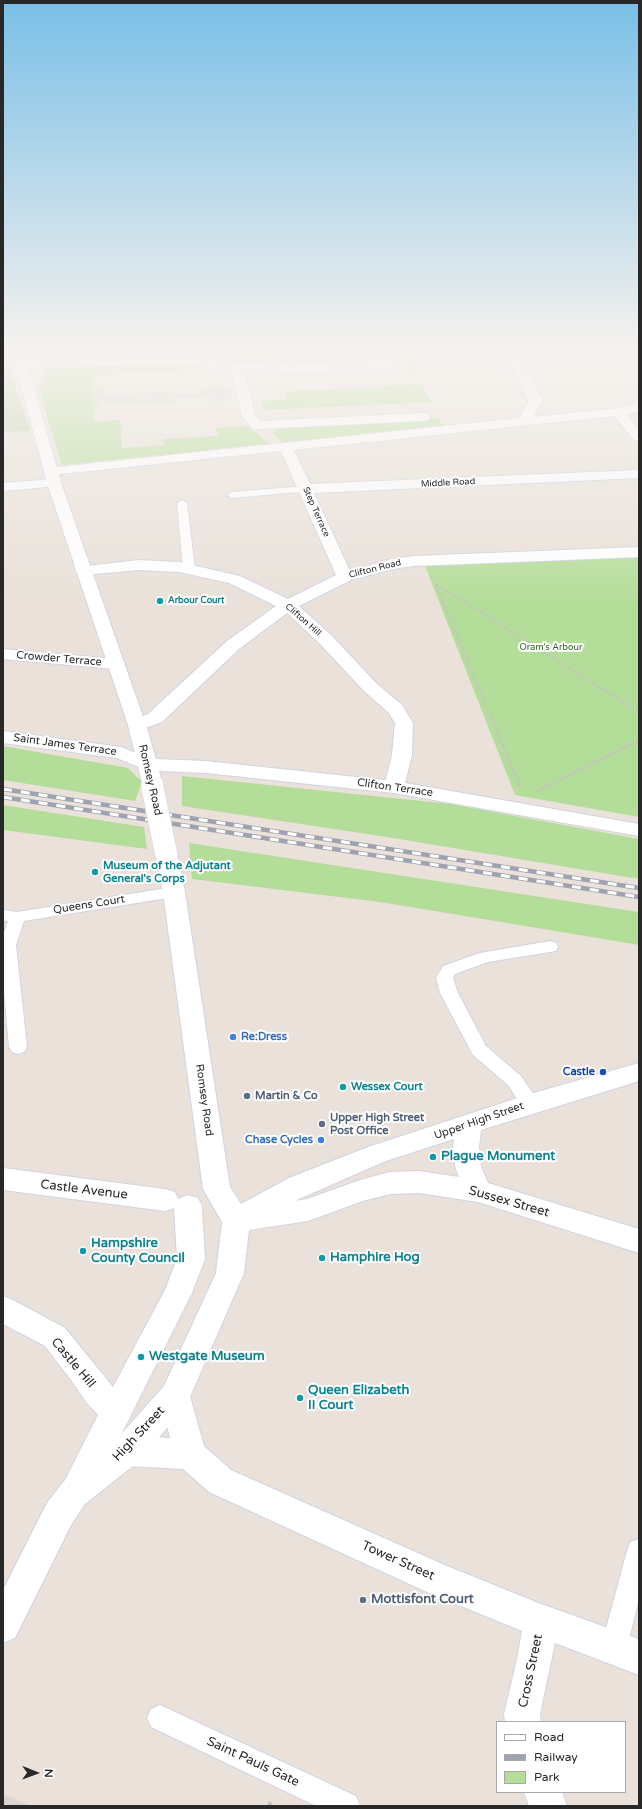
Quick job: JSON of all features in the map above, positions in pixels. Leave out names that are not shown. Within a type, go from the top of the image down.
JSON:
[{"type":"street","name":"Romsey Road","points":[[40,433],[83,570],[137,725],[148,764],[174,892],[217,1189],[236,1221]]},
{"type":"street","points":[[3,487],[53,477],[286,447],[415,433]]},
{"type":"street","name":"Step Terrace","points":[[286,447],[345,577]]},
{"type":"street","name":"Middle Road","points":[[306,489],[639,474]]},
{"type":"street","name":"Clifton Road","points":[[137,725],[155,718],[233,645],[260,624],[288,605],[345,577],[391,564],[435,560],[639,552]]},
{"type":"street","name":"Clifton Hill","points":[[83,570],[156,564],[188,568],[234,579],[288,605],[326,640],[371,688],[395,709],[404,723],[402,755],[394,787]]},
{"type":"street","name":"Crowder Terrace","points":[[3,654],[116,664]]},
{"type":"street","name":"Saint James Terrace","points":[[3,737],[121,753],[148,764]]},
{"type":"street","name":"Clifton Terrace","points":[[148,764],[196,766],[521,802],[639,830]]},
{"type":"street","name":"Upper High Street","points":[[236,1221],[269,1201],[299,1186],[377,1154],[530,1104],[639,1072]]},
{"type":"street","points":[[469,1125],[466,1147],[468,1166],[478,1191]]},
{"type":"street","name":"Castle Avenue","points":[[3,1179],[177,1203],[191,1259],[178,1293],[116,1412]]},
{"type":"street","name":"Sussex Street","points":[[236,1221],[285,1215],[308,1210],[360,1191],[390,1183],[418,1182],[478,1191],[639,1241]]},
{"type":"street","name":"High Street","points":[[3,1626],[59,1514],[74,1493],[127,1451],[175,1396],[230,1273],[236,1221]]},
{"type":"street","name":"Castle Hill","points":[[3,1309],[55,1337],[82,1370],[98,1394],[116,1412]]},
{"type":"street","points":[[127,1451],[190,1454],[175,1396]]},
{"type":"street","points":[[74,1493],[116,1412]]},
{"type":"street","name":"Tower Street","points":[[190,1454],[220,1481],[439,1580],[541,1621],[626,1652]]},
{"type":"street","name":"Cross Street","points":[[523,1721],[522,1714],[535,1659],[541,1621]]},
{"type":"street","points":[[543,1793],[548,1806]]},
{"type":"lane","points":[[232,494],[306,489]]},
{"type":"lane","points":[[182,503],[188,568]]},
{"type":"lane","name":"Queens Court","points":[[10,916],[174,892]]},
{"type":"lane","points":[[10,916],[8,945],[18,1047]]},
{"type":"lane","points":[[530,1104],[515,1080],[479,1050],[452,999],[444,978],[449,970],[486,957],[550,946]]},
{"type":"lane","points":[[626,1652],[639,1551]]},
{"type":"lane","name":"Saint Pauls Gate","points":[[160,1718],[346,1806]]},
{"type":"path","points":[[435,560],[432,568],[436,584],[521,802],[639,740]]},
{"type":"path","points":[[436,584],[639,712]]},
{"type":"green space","points":[[52,433],[121,433],[122,448],[164,445],[163,439],[218,436],[217,433],[257,433],[269,444],[62,465]]},
{"type":"green space","points":[[273,433],[380,433],[284,443]]},
{"type":"green space","name":"Oram's Arbour","points":[[639,557],[639,817],[515,795],[425,566]]},
{"type":"green space","points":[[3,746],[128,768],[142,782],[135,801],[3,780]]},
{"type":"green space","points":[[182,776],[451,804],[639,839],[639,879],[393,838],[182,806]]},
{"type":"green space","points":[[3,805],[144,827],[147,849],[3,830]]},
{"type":"green space","points":[[189,843],[639,912],[639,945],[380,902],[192,879]]},
{"type":"shaded area","points":[[3,1794],[30,1806],[3,1806]]},
{"type":"railway","points":[[3,789],[639,888]]},
{"type":"railway","points":[[3,797],[639,897]]},
{"type":"place","name":"Arbour Court","points":[[160,601]]},
{"type":"place","name":"Museum of the Adjutant General's Corps","points":[[95,872]]},
{"type":"place","name":"Re:Dress","points":[[233,1037]]},
{"type":"place","name":"Castle","points":[[603,1072]]},
{"type":"place","name":"Wessex Court","points":[[343,1087]]},
{"type":"place","name":"Martin & Co","points":[[247,1096]]},
{"type":"place","name":"Upper High Street Post Office","points":[[322,1124]]},
{"type":"place","name":"Chase Cycles","points":[[321,1140]]},
{"type":"place","name":"Plague Monument","points":[[433,1157]]},
{"type":"place","name":"Hampshire County Council","points":[[83,1251]]},
{"type":"place","name":"Hamphire Hog","points":[[322,1258]]},
{"type":"place","name":"Westgate Museum","points":[[141,1357]]},
{"type":"place","name":"Queen Elizabeth II Court","points":[[300,1398]]},
{"type":"place","name":"Mottisfont Court","points":[[363,1600]]}]
